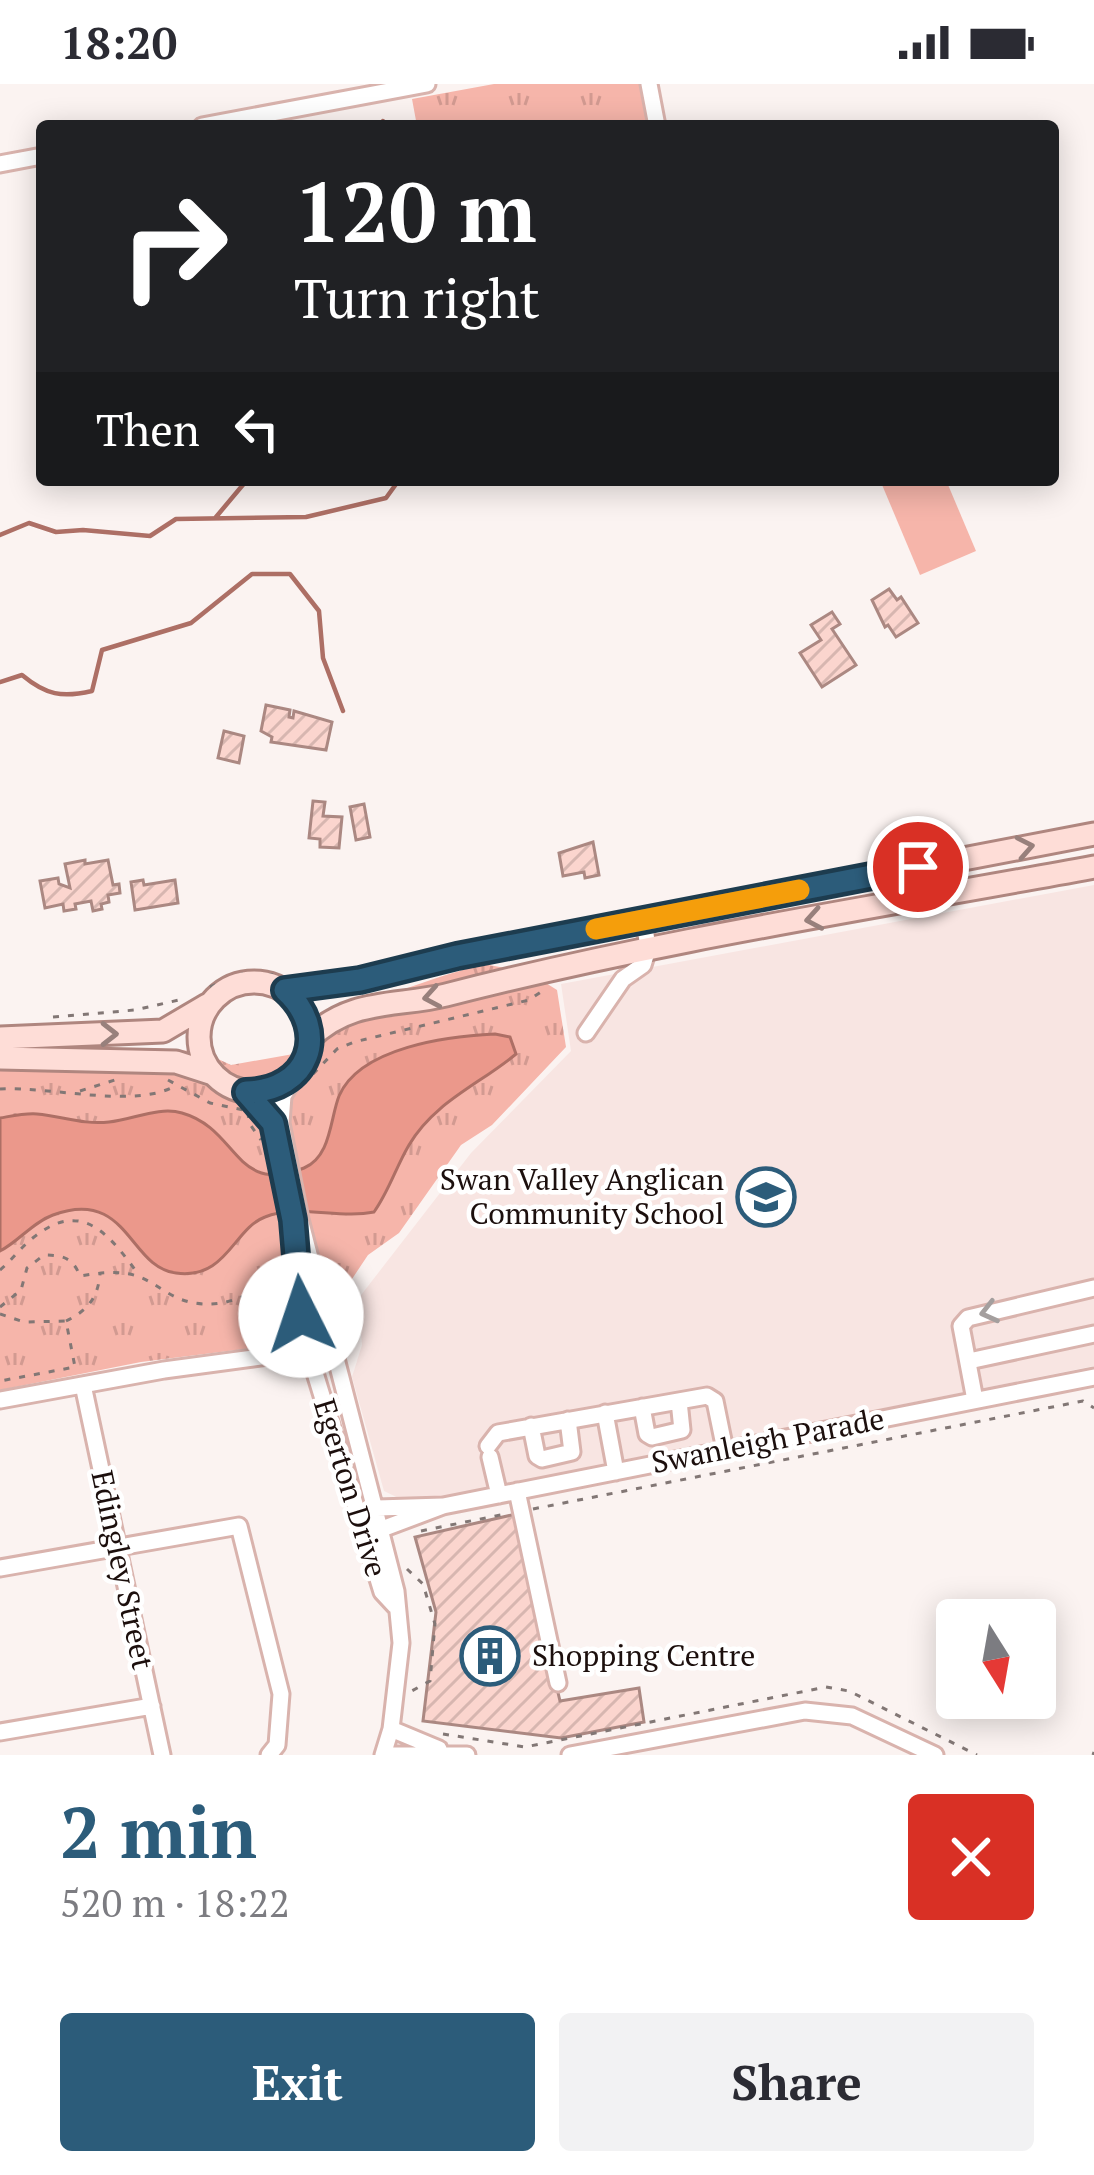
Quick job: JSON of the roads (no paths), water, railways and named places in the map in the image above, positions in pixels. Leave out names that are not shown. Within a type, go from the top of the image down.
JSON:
[{"type":"main road","points":[[0,1038],[163,1031],[187,1021],[236,984],[253,981],[285,990],[375,977],[457,956],[1094,834]]},
{"type":"main road","points":[[310,1038],[335,1017],[368,1006],[432,998],[548,968],[1094,867]]},
{"type":"main road","points":[[210,1003],[201,1020],[199,1039],[213,1074],[246,1092],[265,1091],[305,1073],[308,1019],[285,990]]},
{"type":"main road","points":[[0,1058],[176,1062],[213,1074]]},
{"type":"street","points":[[234,120],[427,84]]},
{"type":"street","points":[[650,84],[656,120]]},
{"type":"street","points":[[0,164],[36,157]]},
{"type":"street","points":[[586,1033],[623,979],[643,965],[648,950],[644,920]]},
{"type":"street","name":"Egerton Drive","points":[[305,1073],[280,1105],[285,1159],[396,1591],[401,1643],[391,1729],[382,1755]]},
{"type":"street","name":"Egerton Drive","points":[[246,1092],[273,1123],[285,1159]]},
{"type":"street","name":"Egerton Drive","points":[[297,1220],[308,1350],[382,1592],[395,1606]]},
{"type":"street","points":[[976,1400],[961,1326],[968,1318],[1094,1288]]},
{"type":"street","points":[[969,1361],[1086,1336]]},
{"type":"street","points":[[0,1400],[164,1370],[335,1347]]},
{"type":"street","name":"Swanleigh Parade","points":[[377,1508],[442,1506],[1094,1377]]},
{"type":"street","name":"Edingley Street","points":[[83,1385],[162,1755]]},
{"type":"street","points":[[499,1495],[489,1452],[498,1432],[714,1398],[725,1450]]},
{"type":"street","points":[[642,1407],[647,1434],[652,1437],[682,1430],[679,1401]]},
{"type":"street","points":[[604,1413],[616,1472]]},
{"type":"street","points":[[531,1426],[542,1459],[572,1452],[568,1420]]},
{"type":"street","points":[[518,1491],[558,1683]]},
{"type":"street","name":"Swanleigh Parade","points":[[382,1529],[442,1506]]},
{"type":"street","points":[[361,1523],[377,1508]]},
{"type":"street","points":[[361,1523],[382,1529]]},
{"type":"street","points":[[0,1568],[239,1526],[280,1694],[277,1744],[269,1755]]},
{"type":"street","points":[[0,1732],[152,1706]]},
{"type":"street","points":[[570,1755],[805,1711],[852,1716],[935,1755]]},
{"type":"street","points":[[391,1729],[447,1752]]},
{"type":"street","points":[[393,1755],[467,1755]]},
{"type":"waterway","points":[[216,517],[242,486]]},
{"type":"waterway","points":[[0,535],[29,523],[56,532],[150,536],[176,519],[306,517],[386,498],[395,486]]},
{"type":"waterway","points":[[0,682],[22,675],[55,693],[92,691],[102,650],[191,623],[252,574],[290,574],[319,611],[323,658],[343,711]]},
{"type":"place","name":"Swan Valley Anglican Community School","points":[[766,1197]]},
{"type":"place","name":"Shopping Centre","points":[[490,1656]]}]
